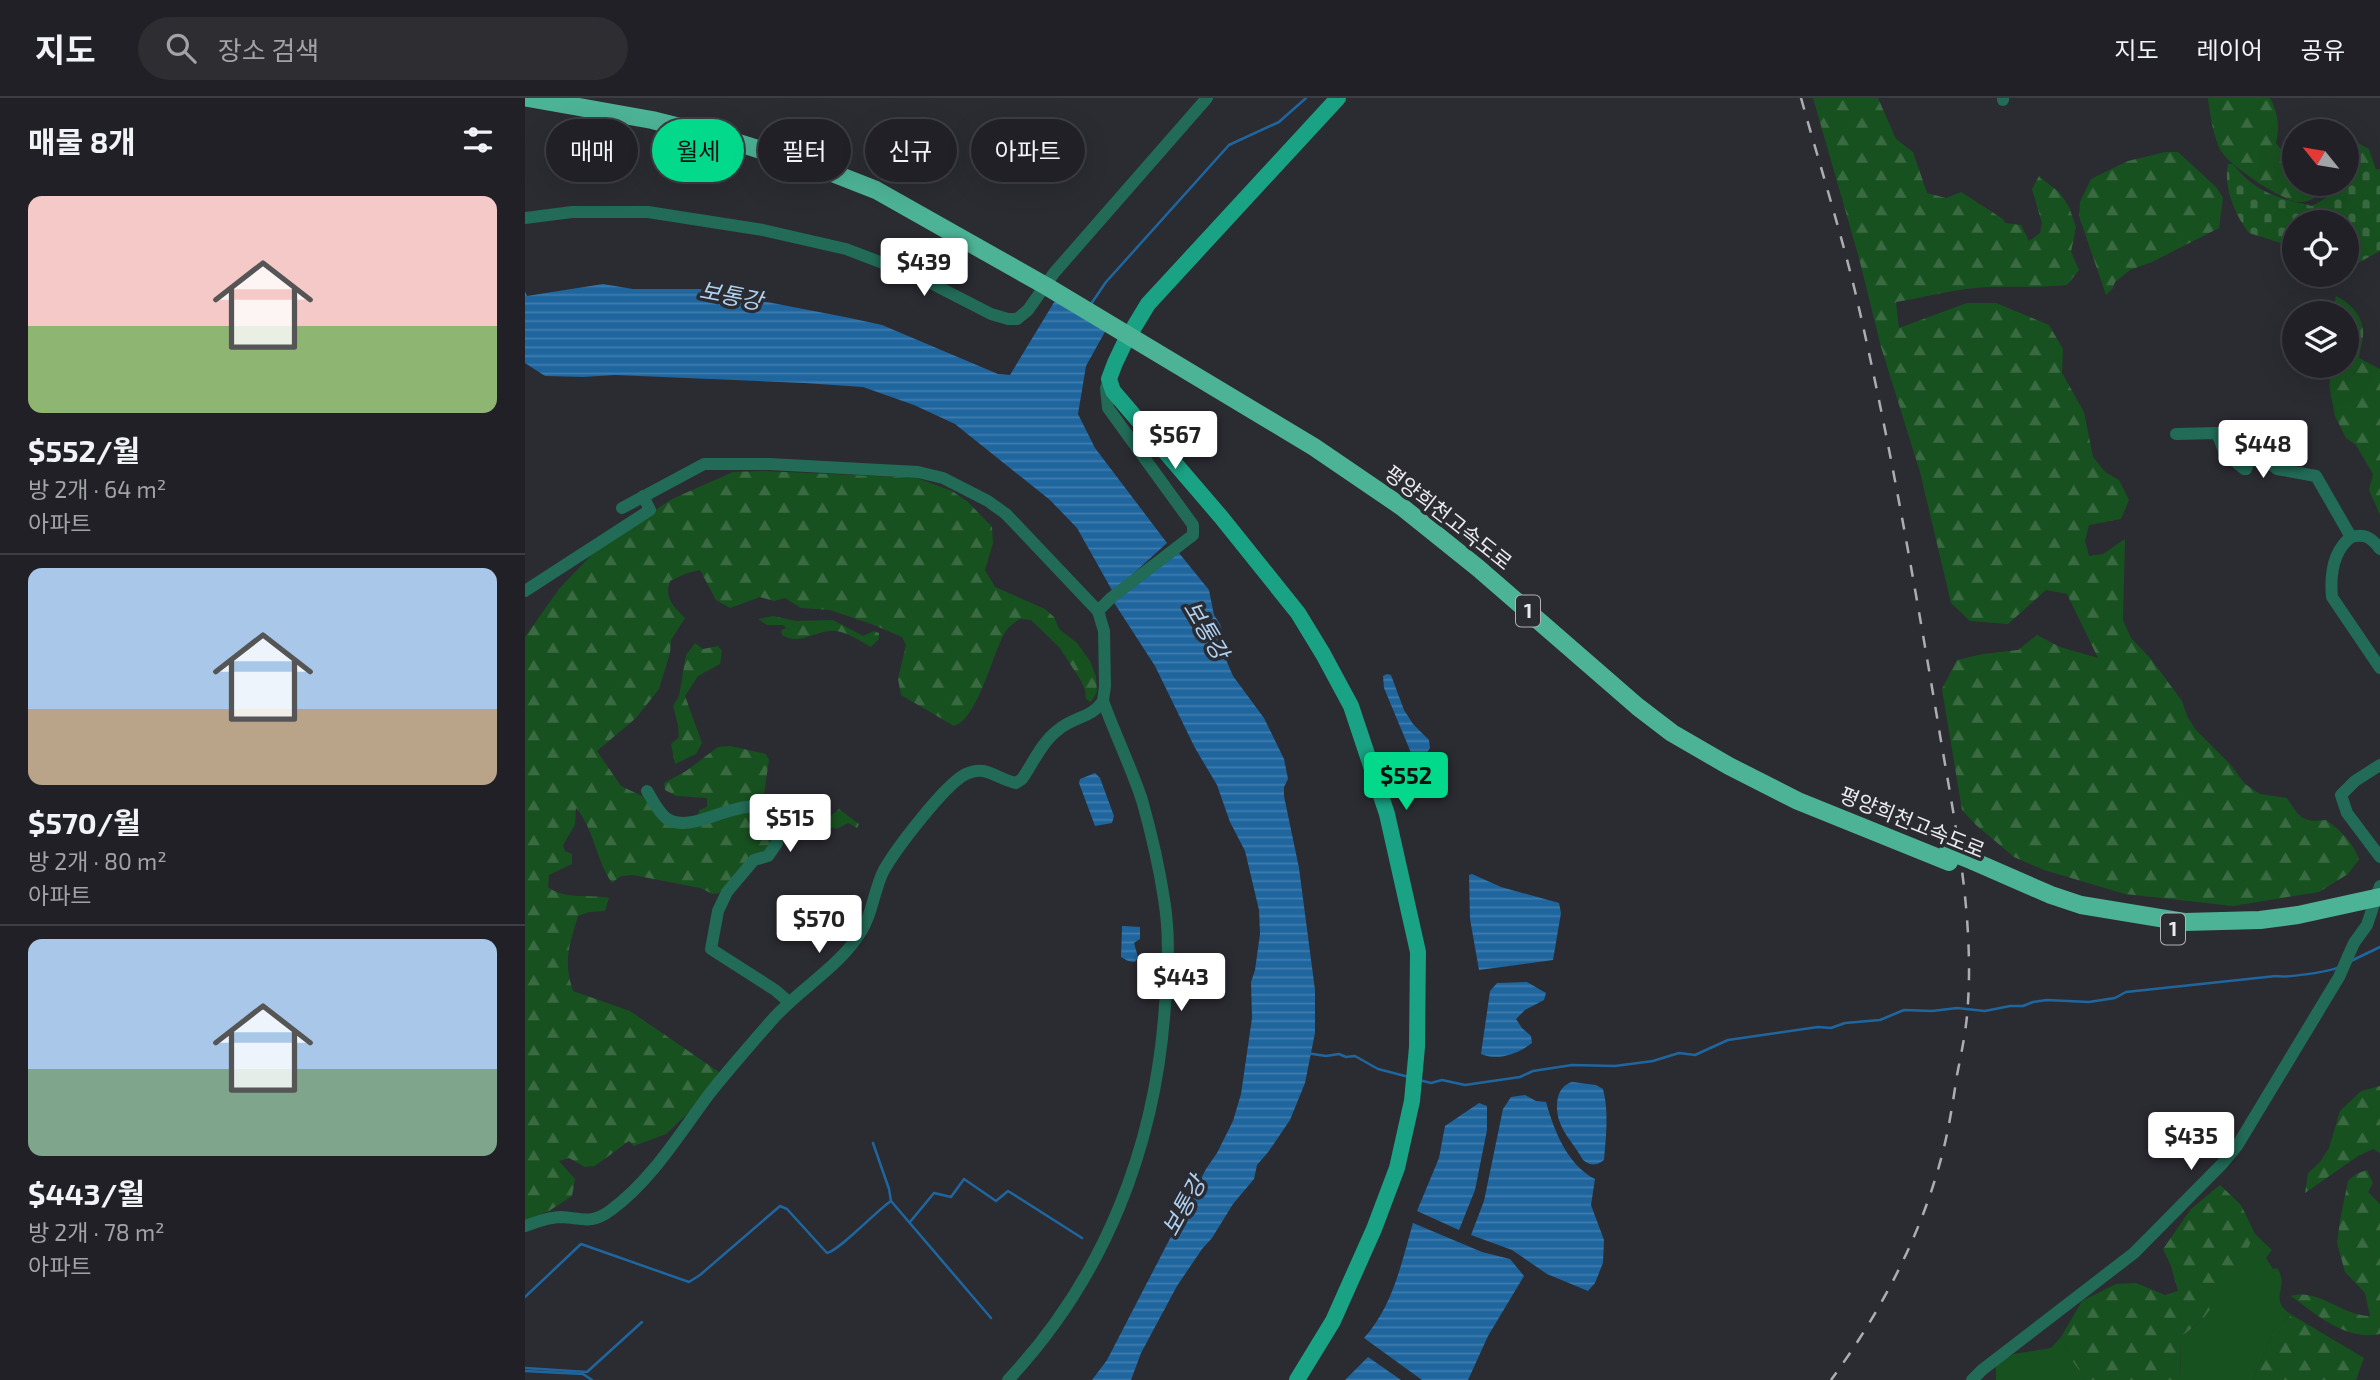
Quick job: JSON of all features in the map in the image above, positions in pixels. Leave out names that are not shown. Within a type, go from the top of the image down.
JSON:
[{"type":"highway","name":"평양희천고속도로","points":[[528,98],[666,123],[720,137],[830,173],[876,190],[1050,283]]},
{"type":"highway","name":"평양희천고속도로","points":[[600,98],[731,129],[843,168],[927,208],[1127,330],[1327,446],[1403,497],[1615,677],[1697,736],[1794,790],[1949,857],[2081,905],[2184,922],[2260,920],[2378,899]]},
{"type":"main road","points":[[1297,1380],[1333,1321],[1374,1229],[1397,1168],[1412,1101],[1416,1060],[1418,952],[1387,814],[1351,706],[1323,654],[1298,613],[1221,517],[1112,391],[1109,379],[1127,330],[1156,293],[1338,98]]},
{"type":"street","points":[[525,218],[572,212],[648,212],[763,230],[846,249],[919,277],[991,314],[1008,319],[1017,318],[1023,315],[1207,98]]},
{"type":"street","points":[[1098,611],[1111,598],[1193,536],[1193,525],[1108,408],[1106,388],[1109,379]]},
{"type":"street","points":[[2176,434],[2217,433],[2224,453],[2244,470],[2254,452],[2277,470],[2316,476],[2351,537]]},
{"type":"street","points":[[525,1226],[547,1218],[562,1217],[585,1221],[596,1219],[627,1198],[658,1163],[711,1092],[789,1002],[826,971],[863,930],[883,872],[935,801],[951,784],[965,774],[980,769],[1016,783],[1022,779],[1056,731],[1068,722],[1088,716],[1098,709],[1103,701],[1104,631],[1098,611],[1006,514],[988,500],[943,478],[904,471],[769,464],[704,464],[622,508]]},
{"type":"street","points":[[525,591],[650,510],[643,496]]},
{"type":"street","points":[[2380,549],[2374,540],[2365,536],[2351,537],[2335,558],[2331,587],[2332,597],[2380,668]]},
{"type":"street","points":[[1008,1380],[1052,1327],[1109,1233],[1137,1159],[1162,1047],[1169,955],[1165,902],[1141,799],[1103,701]]},
{"type":"street","points":[[2380,765],[2355,781],[2341,796],[2347,813],[2380,858]]},
{"type":"street","points":[[647,791],[663,816],[680,824],[755,805],[773,813],[779,829],[777,843],[768,856],[754,860],[727,892],[718,911],[712,949],[789,1002]]},
{"type":"street","points":[[1972,1380],[2134,1254],[2222,1164],[2237,1146],[2339,977],[2378,899]]},
{"type":"green space","points":[[1813,98],[1878,98],[1896,139],[1913,152],[1927,193],[1946,198],[1961,192],[2003,219],[2005,223],[2021,225],[2029,241],[2040,233],[2042,223],[2032,189],[2039,176],[2060,193],[2069,207],[2076,227],[2071,252],[2079,270],[2067,285],[1977,288],[1896,302],[1899,328],[1967,303],[1996,303],[2049,325],[2063,349],[2062,373],[2084,412],[2093,457],[2105,472],[2119,480],[2129,500],[2121,519],[2089,525],[2085,541],[2089,556],[2103,554],[2125,539],[2123,620],[2131,638],[2151,659],[2182,701],[2195,729],[2230,764],[2245,784],[2260,794],[2287,798],[2302,817],[2326,820],[2337,828],[2359,859],[2348,874],[2319,892],[2233,906],[2125,894],[2044,870],[2014,857],[1962,810],[1942,689],[1957,660],[2018,650],[2037,635],[2060,647],[2098,658],[2067,594],[2046,590],[2008,624],[1970,621],[1951,603],[1920,472],[1881,347],[1859,258]]},
{"type":"green space","points":[[2208,98],[2270,98],[2277,120],[2276,143],[2282,151],[2282,196],[2245,173],[2226,157],[2221,151]]},
{"type":"green space","points":[[2359,144],[2369,149],[2376,170],[2366,189],[2359,189]]},
{"type":"green space","points":[[2165,152],[2178,152],[2216,187],[2223,198],[2219,228],[2152,262],[2130,270],[2115,282],[2106,295],[2079,216],[2080,202],[2091,179],[2128,161]]},
{"type":"green space","points":[[2228,164],[2233,164],[2250,182],[2268,193],[2312,206],[2329,196],[2359,196],[2359,176],[2366,171],[2380,169],[2380,251],[2359,263],[2359,210],[2282,210],[2282,243],[2249,233],[2231,200]]},
{"type":"green space","points":[[2282,196],[2318,196],[2304,202]]},
{"type":"green space","points":[[2359,317],[2363,333],[2359,358]]},
{"type":"green space","points":[[2359,358],[2380,369],[2380,515],[2369,490],[2373,474],[2356,445],[2346,438],[2335,416],[2329,385],[2330,378],[2359,378]]},
{"type":"green space","points":[[733,472],[917,478],[952,491],[968,502],[992,527],[993,543],[985,570],[995,587],[1045,609],[1054,617],[1059,629],[1077,643],[1090,661],[1096,677],[1097,692],[1091,702],[1086,699],[1080,679],[1059,647],[1031,620],[1020,619],[1004,634],[970,711],[963,721],[954,726],[901,695],[898,679],[906,645],[902,637],[830,610],[801,608],[785,598],[774,601],[760,597],[730,608],[716,600],[700,570],[670,581],[669,597],[673,606],[685,618],[671,640],[670,653],[659,689],[636,718],[597,751],[621,786],[642,796],[661,820],[747,810],[768,814],[774,825],[771,847],[739,870],[719,893],[713,894],[700,888],[633,875],[621,876],[612,883],[587,825],[576,808],[575,825],[563,845],[565,851],[572,854],[572,864],[549,875],[548,887],[562,894],[609,898],[605,911],[578,916],[568,961],[573,991],[630,1011],[719,1072],[700,1102],[666,1134],[634,1146],[629,1141],[595,1166],[585,1167],[569,1158],[559,1161],[575,1179],[572,1196],[549,1211],[525,1221],[525,637],[559,589],[599,547],[672,499]]},
{"type":"green space","points":[[773,616],[796,621],[833,620],[863,636],[874,631],[879,633],[879,639],[871,647],[835,631],[799,639],[788,638],[782,635],[781,630],[786,628],[783,625],[767,625],[758,619]]},
{"type":"green space","points":[[695,643],[703,649],[718,646],[722,651],[720,664],[698,676],[685,696],[702,743],[696,754],[675,764],[671,744],[679,737],[673,706],[679,696],[686,655]]},
{"type":"green space","points":[[730,746],[766,754],[769,760],[763,801],[740,803],[698,816],[699,810],[707,807],[707,798],[676,796],[665,790],[664,783],[686,771],[718,747]]},
{"type":"green space","points":[[839,809],[859,824],[857,828],[848,823],[837,829],[824,827],[813,830],[805,834],[808,838],[802,839],[792,832],[782,836],[785,827],[826,820]]},
{"type":"green space","points":[[2380,1086],[2380,1153],[2373,1149],[2358,1156],[2305,1193],[2308,1173],[2320,1162],[2329,1148],[2340,1111],[2361,1091]]},
{"type":"green space","points":[[2367,1170],[2373,1183],[2368,1192],[2380,1204],[2380,1334],[2367,1335],[2355,1334],[2333,1325],[2291,1296],[2311,1296],[2350,1312],[2370,1316],[2365,1293],[2345,1272],[2337,1243],[2348,1181]]},
{"type":"green space","points":[[2220,1185],[2241,1205],[2255,1234],[2233,1278],[2203,1319],[2181,1337],[2180,1380],[2086,1380],[2071,1359],[2061,1337],[2082,1301],[2116,1284],[2136,1283],[2165,1295],[2178,1291],[2163,1249],[2191,1209]]},
{"type":"green space","points":[[2255,1234],[2272,1250],[2266,1258],[2281,1275],[2281,1303],[2292,1315],[2274,1330],[2253,1380],[2180,1380],[2181,1337],[2203,1319],[2232,1278]]},
{"type":"green space","points":[[2292,1315],[2364,1358],[2356,1380],[2253,1380],[2274,1330]]},
{"type":"green space","points":[[2061,1337],[2071,1359],[2086,1380],[1996,1380],[1996,1364],[2014,1354],[2051,1348]]},
{"type":"water","name":"보통강","points":[[603,284],[633,289],[700,289],[882,325],[998,374],[1010,375],[1056,299],[1106,330],[1086,366],[1078,414],[1095,448],[1167,543],[1113,592],[1077,528],[1050,500],[955,424],[914,405],[863,387],[615,375],[545,376],[525,363],[525,291],[527,296]]},
{"type":"water","name":"보통강","points":[[1179,553],[1209,590],[1233,676],[1264,718],[1284,759],[1288,779],[1284,796],[1299,868],[1315,990],[1315,1033],[1305,1083],[1290,1120],[1257,1165],[1254,1179],[1233,1204],[1177,1286],[1141,1353],[1131,1380],[1092,1380],[1107,1360],[1233,1121],[1241,1094],[1252,1018],[1251,982],[1260,934],[1259,910],[1245,851],[1230,822],[1217,785],[1195,748],[1155,666],[1113,601]]},
{"type":"water","points":[[1391,675],[1404,710],[1429,740],[1430,748],[1416,760],[1384,688],[1383,676]]},
{"type":"water","points":[[1095,773],[1100,778],[1114,816],[1112,823],[1095,826],[1079,783],[1080,779]]},
{"type":"water","points":[[1469,875],[1501,887],[1559,903],[1561,913],[1553,960],[1479,970],[1470,919]]},
{"type":"water","points":[[1122,926],[1140,927],[1140,939],[1134,943],[1138,957],[1135,962],[1121,957]]},
{"type":"water","points":[[1527,982],[1546,993],[1544,1000],[1525,1010],[1516,1019],[1531,1036],[1532,1043],[1508,1055],[1494,1057],[1481,1054],[1490,991],[1497,983]]},
{"type":"water","points":[[1572,1082],[1596,1085],[1603,1089],[1606,1115],[1604,1160],[1596,1164],[1583,1160],[1559,1120],[1558,1097],[1563,1088]]},
{"type":"water","points":[[1525,1095],[1536,1101],[1546,1102],[1553,1124],[1569,1156],[1585,1173],[1595,1179],[1591,1205],[1604,1240],[1603,1263],[1595,1283],[1588,1291],[1547,1274],[1512,1250],[1471,1235],[1484,1201],[1503,1109],[1511,1097]]},
{"type":"water","points":[[1479,1103],[1487,1106],[1487,1130],[1475,1190],[1459,1230],[1417,1211],[1439,1158],[1445,1126]]},
{"type":"water","points":[[1413,1223],[1482,1252],[1510,1259],[1524,1276],[1488,1336],[1468,1380],[1422,1380],[1364,1338],[1374,1326],[1389,1298]]},
{"type":"water","points":[[1368,1357],[1401,1380],[1345,1380]]},
{"type":"waterway","points":[[1091,304],[1106,282],[1229,145],[1279,122],[1306,98]]},
{"type":"waterway","points":[[2351,961],[2380,947]]},
{"type":"waterway","points":[[1419,1080],[1431,1083],[1442,1080],[1465,1085],[1520,1077],[1533,1071],[1572,1065],[1615,1066],[1653,1061],[1679,1053],[1695,1055],[1728,1040],[1880,1020],[1904,1010],[1957,1008],[1985,1011],[2047,1000],[2089,1002],[2115,998],[2126,992],[2298,975],[2339,967]]},
{"type":"waterway","points":[[1306,1053],[1355,1056],[1378,1069],[1409,1077]]},
{"type":"waterway","points":[[873,1143],[891,1201]]},
{"type":"waterway","points":[[910,1222],[934,1193],[951,1197],[964,1179],[996,1201],[1008,1191],[1082,1238]]},
{"type":"waterway","points":[[525,1297],[581,1244],[689,1282],[780,1206],[787,1209],[827,1253],[891,1201],[991,1318]]},
{"type":"waterway","points":[[525,1368],[587,1372],[642,1322]]},
{"type":"waterway","points":[[525,1371],[583,1374],[592,1380]]},
{"type":"railway","points":[[1801,98],[1855,291],[1889,450],[1956,828],[1966,903],[1969,978],[1966,1023],[1948,1127],[1928,1200],[1886,1294],[1831,1380]]}]
